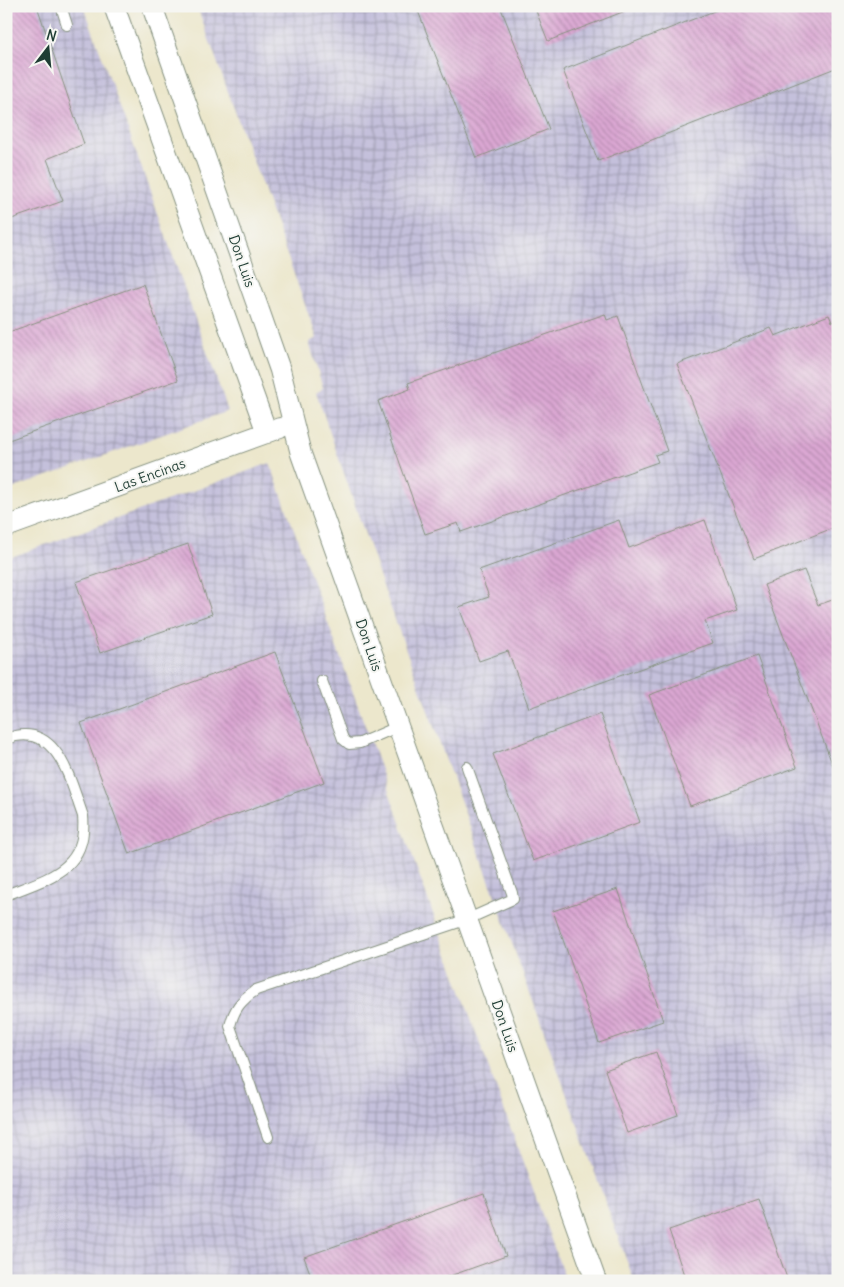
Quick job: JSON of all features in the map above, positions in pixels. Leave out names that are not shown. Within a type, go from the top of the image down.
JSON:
[{"type":"street","points":[[114,6],[267,433]]},
{"type":"street","name":"Don Luis","points":[[152,6],[280,370],[305,464],[596,1281]]},
{"type":"street","name":"Las Encinas","points":[[6,527],[294,424]]},
{"type":"lane","points":[[61,6],[67,25]]},
{"type":"lane","points":[[322,681],[343,739],[349,744],[360,743],[398,727]]},
{"type":"lane","points":[[6,739],[24,736],[34,738],[44,742],[61,756],[83,816],[84,825],[81,845],[66,867],[56,875],[6,895]]},
{"type":"lane","points":[[268,1137],[230,1026],[232,1014],[240,1001],[256,990],[468,918],[513,899],[467,768]]},
{"type":"shaded area","points":[[6,6],[84,6],[228,411],[6,491]]},
{"type":"shaded area","points":[[197,6],[838,6],[838,1281],[634,1281],[379,575],[316,392],[323,388],[309,342],[317,338]]},
{"type":"shaded area","points":[[270,463],[566,1281],[6,1281],[6,559]]},
{"type":"building","points":[[6,6],[37,6],[84,144],[47,159],[63,201],[6,221]]},
{"type":"building","points":[[416,6],[500,6],[549,129],[476,158]]},
{"type":"building","points":[[534,6],[638,6],[548,41]]},
{"type":"building","points":[[727,6],[838,6],[838,67],[598,161],[563,70]]},
{"type":"building","points":[[143,284],[178,380],[6,441],[6,333]]},
{"type":"building","points":[[605,314],[607,320],[618,316],[667,451],[655,455],[658,462],[461,532],[458,523],[425,534],[378,401],[410,389],[408,383]]},
{"type":"building","points":[[829,315],[832,322],[838,320],[838,526],[754,559],[677,364],[771,328],[775,336]]},
{"type":"building","points":[[619,520],[629,548],[705,520],[737,610],[705,621],[713,643],[529,708],[508,651],[479,661],[459,607],[489,597],[479,570]]},
{"type":"building","points":[[188,544],[212,614],[100,653],[76,582]]},
{"type":"building","points":[[804,570],[818,605],[838,598],[838,779],[764,585]]},
{"type":"building","points":[[275,652],[324,782],[129,854],[81,723]]},
{"type":"building","points":[[757,656],[797,767],[690,806],[649,695]]},
{"type":"building","points":[[600,714],[640,822],[533,861],[493,754]]},
{"type":"building","points":[[618,889],[663,1021],[599,1043],[553,911]]},
{"type":"building","points":[[656,1052],[678,1115],[627,1133],[605,1070]]},
{"type":"building","points":[[484,1193],[506,1256],[436,1281],[313,1281],[304,1257]]},
{"type":"building","points":[[759,1199],[788,1281],[686,1281],[669,1230]]}]
